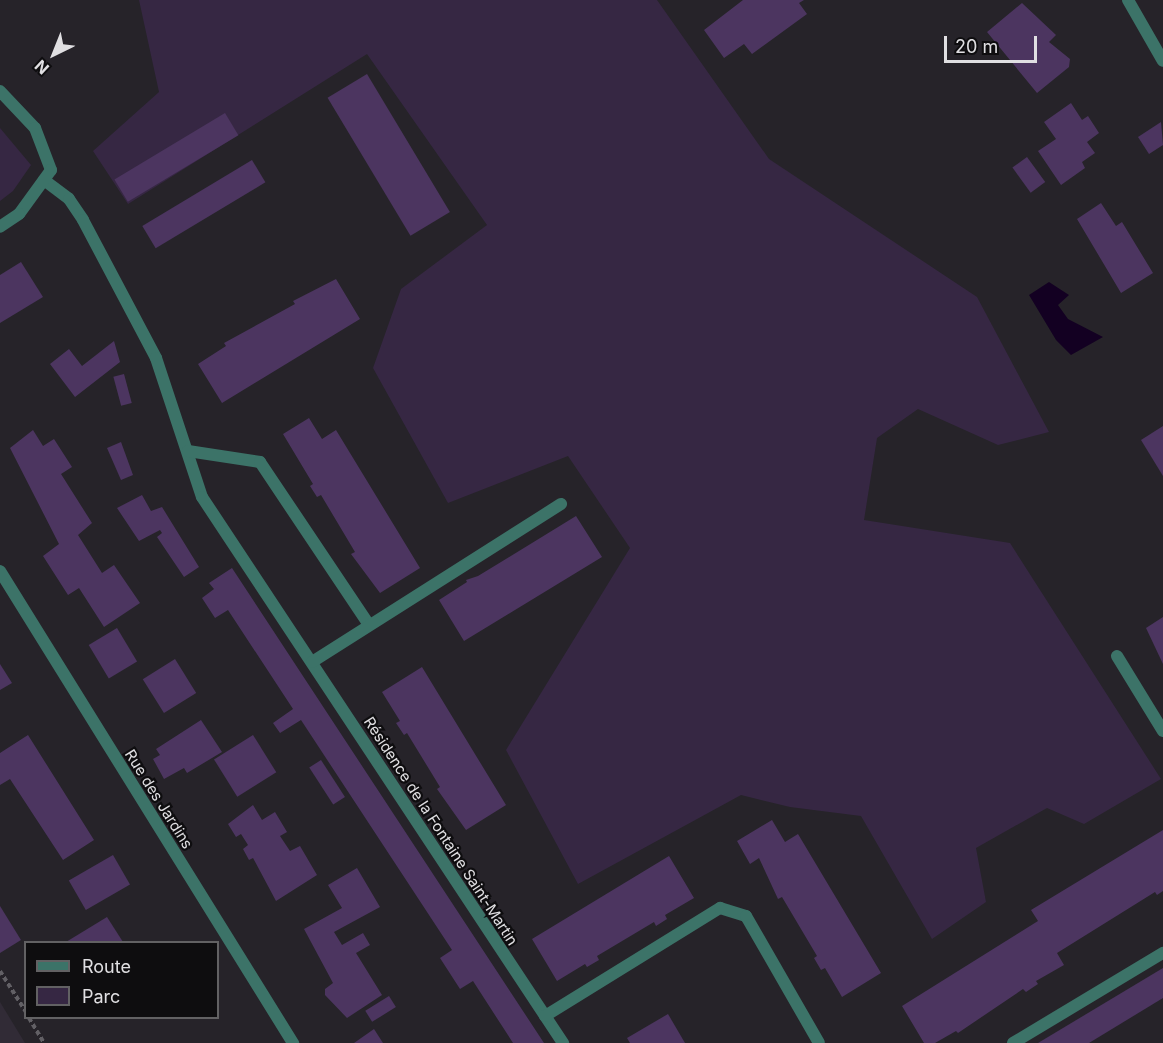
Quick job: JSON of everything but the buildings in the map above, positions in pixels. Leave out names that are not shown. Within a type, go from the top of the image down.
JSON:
[{"type":"street","points":[[1128,0],[1163,61]]},
{"type":"street","points":[[0,90],[35,128],[51,170],[19,214],[0,227]]},
{"type":"street","name":"Résidence de la Fontaine Saint-Martin","points":[[44,180],[69,199],[94,239],[156,358],[202,497],[562,1043]]},
{"type":"street","points":[[188,451],[260,462],[369,625]]},
{"type":"street","points":[[312,662],[561,504]]},
{"type":"street","name":"Rue des Jardins","points":[[0,571],[293,1043]]},
{"type":"street","points":[[1117,656],[1163,731]]},
{"type":"street","points":[[545,1016],[720,908],[746,916],[819,1043]]},
{"type":"street","points":[[1013,1043],[1163,953]]},
{"type":"path","points":[[0,971],[24,1009]]},
{"type":"path","points":[[30,1019],[44,1043]]},
{"type":"shaded area","points":[[1049,282],[1069,295],[1058,305],[1068,319],[1103,337],[1071,355],[1056,340],[1029,295]]},
{"type":"shaded area","points":[[0,1002],[25,1043],[0,1043]]},
{"type":"green space","points":[[139,0],[657,0],[769,159],[977,297],[1049,432],[998,445],[918,409],[877,438],[864,520],[1010,543],[1161,779],[1084,824],[1047,808],[976,848],[986,902],[932,939],[861,816],[790,807],[741,795],[578,884],[506,750],[630,548],[568,456],[448,503],[373,368],[401,289],[487,225],[367,54],[128,204],[93,151],[159,92]]},
{"type":"green space","points":[[0,128],[31,165],[13,191],[0,201]]}]
